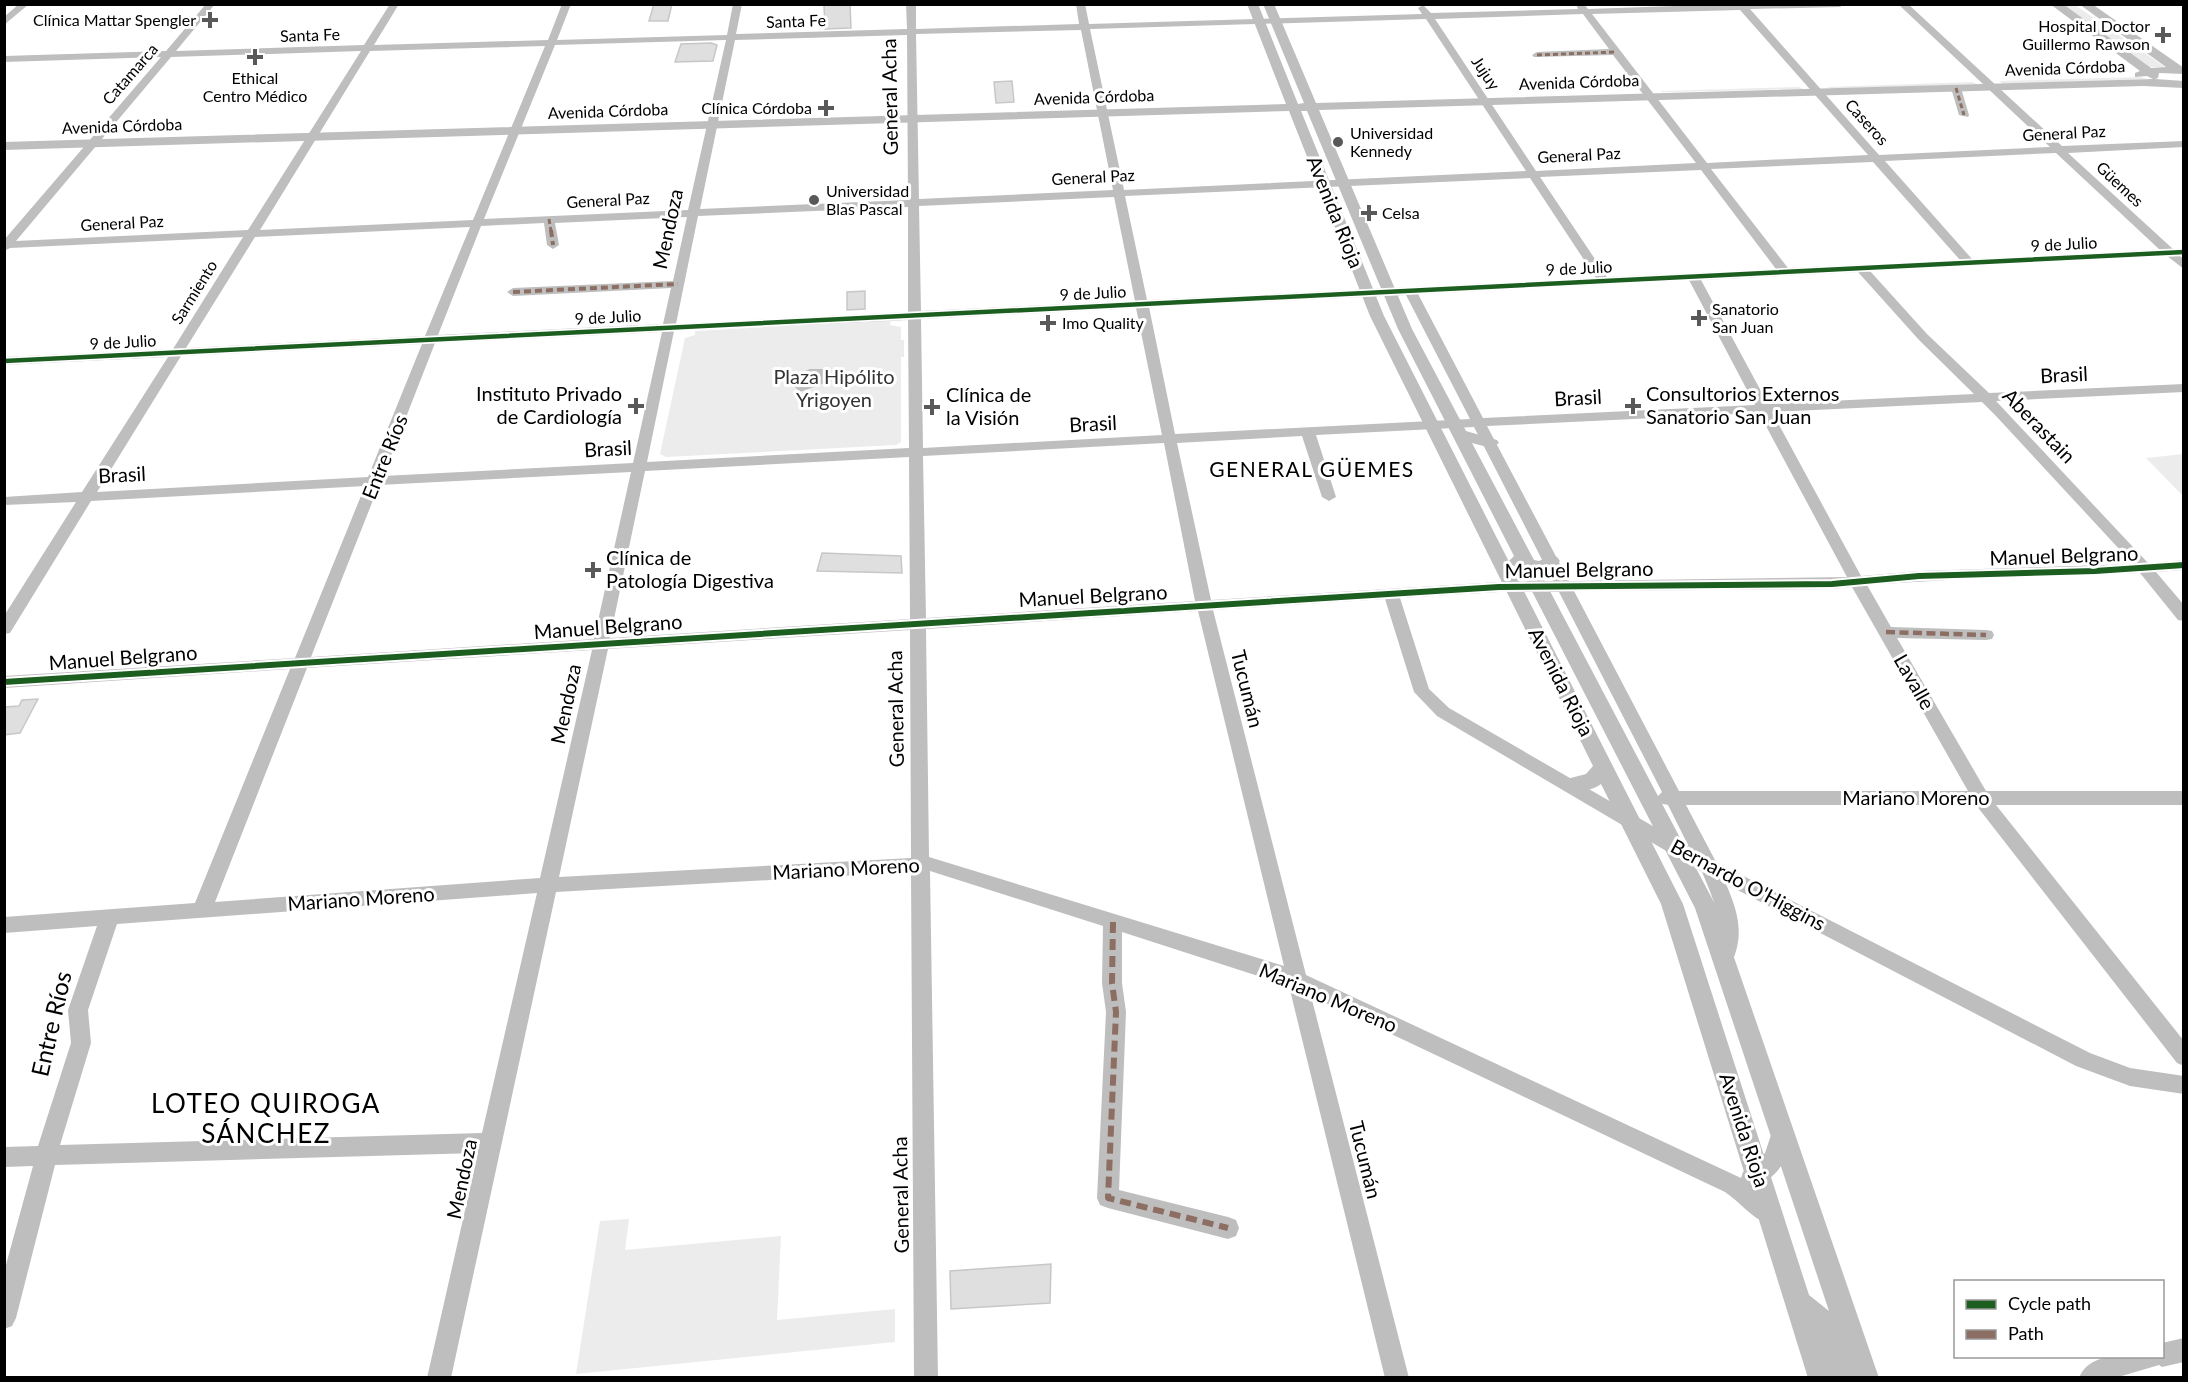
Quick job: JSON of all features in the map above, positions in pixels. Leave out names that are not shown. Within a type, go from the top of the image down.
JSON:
[{"type":"main road","name":"Avenida Rioja","points":[[1252,4],[1368,292],[1409,381],[1676,916],[1822,1377]]},
{"type":"main road","name":"Avenida Rioja","points":[[1268,4],[1405,329],[1539,572],[1579,663],[1712,923],[1865,1377]]},
{"type":"main road","points":[[2055,4],[2184,97]]},
{"type":"main road","points":[[2084,4],[2182,73]]},
{"type":"main road","name":"Avenida Córdoba","points":[[4,138],[96,139],[313,133],[1986,83],[2144,75],[2163,69],[2182,73]]},
{"type":"main road","name":"Avenida Córdoba","points":[[1814,88],[1956,88],[1986,83],[2143,82],[2184,85]]},
{"type":"main road","name":"Avenida Córdoba","points":[[4,146],[96,139]]},
{"type":"main road","points":[[1368,292],[1379,296],[1391,319],[1405,329]]},
{"type":"main road","points":[[1409,381],[1428,395],[1438,415],[1463,435],[1491,443]]},
{"type":"main road","points":[[1449,460],[1463,435]]},
{"type":"main road","points":[[1490,541],[1506,555],[1539,572]]},
{"type":"main road","points":[[1513,587],[1524,593],[1535,604],[1558,649],[1579,663]]},
{"type":"main road","points":[[1580,720],[1601,734],[1628,785],[1649,798]]},
{"type":"main road","points":[[1570,785],[1592,781],[1604,768]]},
{"type":"main road","points":[[1630,821],[1655,841],[1683,892],[1712,923]]},
{"type":"main road","points":[[1799,1304],[1825,1326],[1842,1377]]},
{"type":"street","points":[[4,9],[9,4]]},
{"type":"street","points":[[4,22],[25,4]]},
{"type":"street","name":"Catamarca","points":[[5,246],[211,4]]},
{"type":"street","name":"Sarmiento","points":[[4,629],[395,4]]},
{"type":"street","name":"Entre Ríos","points":[[202,910],[567,4]]},
{"type":"street","name":"Mendoza","points":[[439,1377],[601,644],[738,4]]},
{"type":"street","name":"General Acha","points":[[911,4],[926,1377]]},
{"type":"street","name":"Tucumán","points":[[1080,4],[1204,606],[1397,1377]]},
{"type":"street","name":"Jujuy","points":[[1421,4],[1603,280]]},
{"type":"street","name":"Santa Fe","points":[[4,59],[1428,16],[1582,8],[1840,4]]},
{"type":"street","name":"Güemes","points":[[1902,4],[2184,266]]},
{"type":"street","name":"Caseros","points":[[1741,6],[1968,262]]},
{"type":"street","points":[[1582,8],[1784,271]]},
{"type":"street","points":[[1537,55],[1616,52]]},
{"type":"street","points":[[1956,88],[1964,115]]},
{"type":"street","name":"General Paz","points":[[5,246],[2184,144]]},
{"type":"street","points":[[549,219],[553,245]]},
{"type":"street","name":"9 de Julio","points":[[4,361],[2184,252]]},
{"type":"street","name":"Aberastain","points":[[1860,267],[1923,337],[1985,398],[2145,569],[2184,616]]},
{"type":"street","name":"Lavalle","points":[[1693,276],[1856,581],[1981,798],[2184,1057]]},
{"type":"street","points":[[513,292],[678,284]]},
{"type":"street","name":"Avenida Rioja","points":[[1410,290],[1491,443],[1539,572],[1564,587],[1709,867],[1730,926],[1730,945],[1724,958]]},
{"type":"street","points":[[2178,388],[2184,398]]},
{"type":"street","name":"Brasil","points":[[4,501],[1432,426],[1463,435],[1480,423],[2178,388]]},
{"type":"street","points":[[1308,433],[1329,497]]},
{"type":"street","name":"Manuel Belgrano","points":[[4,682],[1513,587],[1539,572],[1564,587],[1832,584],[1880,578],[2061,574],[2184,565]]},
{"type":"street","name":"Bernardo O'Higgins","points":[[1391,594],[1417,680],[1429,700],[1443,712],[1709,867],[2084,1060],[2130,1077],[2184,1085]]},
{"type":"street","points":[[1886,632],[1986,635]]},
{"type":"street","name":"Mariano Moreno","points":[[1649,798],[2184,798]]},
{"type":"street","name":"Mariano Moreno","points":[[4,925],[548,885],[929,864],[1298,981],[1733,1185],[1754,1200],[1773,1221]]},
{"type":"street","name":"Entre Ríos","points":[[4,1318],[46,1157],[81,1043],[78,1010],[110,917]]},
{"type":"street","points":[[1113,922],[1112,983],[1116,1012],[1108,1198],[1228,1228]]},
{"type":"street","points":[[1733,1185],[1758,1175],[1773,1161],[1779,1149],[1781,1130]]},
{"type":"street","points":[[4,1157],[491,1143]]},
{"type":"street","points":[[2164,1355],[2184,1350]]},
{"type":"street","points":[[2091,1377],[2115,1364],[2144,1358]]},
{"type":"green space","points":[[2060,5],[2075,5],[2165,67],[2148,67]]},
{"type":"green space","points":[[2141,77],[2146,79],[2003,84],[1999,81]]},
{"type":"green space","points":[[1972,82],[1977,84],[1831,89],[1827,87]]},
{"type":"green space","points":[[1799,87],[1803,89],[1661,92],[1661,91]]},
{"type":"green space","name":"Plaza Hipólito Yrigoyen","points":[[891,320],[890,325],[901,327],[901,340],[904,340],[904,357],[901,357],[901,442],[896,445],[666,457],[660,454],[685,338],[695,335],[695,331]]},
{"type":"green space","points":[[2183,454],[2183,494],[2181,494],[2146,458]]},
{"type":"green space","points":[[629,1219],[625,1250],[781,1236],[777,1320],[895,1309],[895,1342],[576,1374],[600,1221]]},
{"type":"shaded area","points":[[810,369],[826,369],[839,378],[800,392],[793,385],[792,380],[798,374]]},
{"type":"building","points":[[654,4],[672,4],[668,21],[649,21]]},
{"type":"building","points":[[850,4],[851,28],[825,29],[824,5]]},
{"type":"building","points":[[711,43],[717,45],[713,61],[675,62],[681,44]]},
{"type":"building","points":[[1012,81],[1014,102],[996,103],[994,82]]},
{"type":"building","points":[[865,291],[865,309],[847,310],[847,292]]},
{"type":"building","points":[[822,553],[901,556],[902,573],[817,571]]},
{"type":"building","points":[[38,699],[20,733],[4,735],[4,707],[19,706],[22,700]]},
{"type":"building","points":[[1051,1264],[1050,1303],[951,1309],[950,1271]]},
{"type":"marked path","points":[[1537,55],[1616,52]]},
{"type":"marked path","points":[[1956,88],[1964,115]]},
{"type":"marked path","points":[[549,219],[553,245]]},
{"type":"marked path","points":[[513,292],[678,284]]},
{"type":"marked path","points":[[1886,632],[1986,635]]},
{"type":"marked path","points":[[1113,922],[1112,983],[1116,1012],[1108,1198],[1228,1228]]},
{"type":"cycle path","points":[[4,361],[2184,252]]},
{"type":"cycle path","points":[[4,682],[1499,587],[1832,584],[1919,576],[2095,571],[2184,565]]},
{"type":"place","name":"Clínica Mattar Spengler","points":[[210,20]]},
{"type":"place","name":"Hospital Doctor Guillermo Rawson","points":[[2163,35]]},
{"type":"place","name":"Ethical Centro Médico","points":[[255,57]]},
{"type":"place","name":"Clínica Córdoba","points":[[826,108]]},
{"type":"place","name":"Universidad Kennedy","points":[[1338,142]]},
{"type":"place","name":"Universidad Blas Pascal","points":[[814,200]]},
{"type":"place","name":"Celsa","points":[[1369,213]]},
{"type":"place","name":"Sanatorio San Juan","points":[[1699,318]]},
{"type":"place","name":"Imo Quality","points":[[1048,323]]},
{"type":"place","name":"Instituto Privado de Cardiología","points":[[636,406]]},
{"type":"place","name":"Consultorios Externos Sanatorio San Juan","points":[[1633,406]]},
{"type":"place","name":"Clínica de la Visión","points":[[932,407]]},
{"type":"place","name":"Clínica de Patología Digestiva","points":[[593,570]]},
{"type":"district","name":"GENERAL GÜEMES","points":[[1312,470]]},
{"type":"district","name":"LOTEO QUIROGA SÁNCHEZ","points":[[266,1119]]}]
